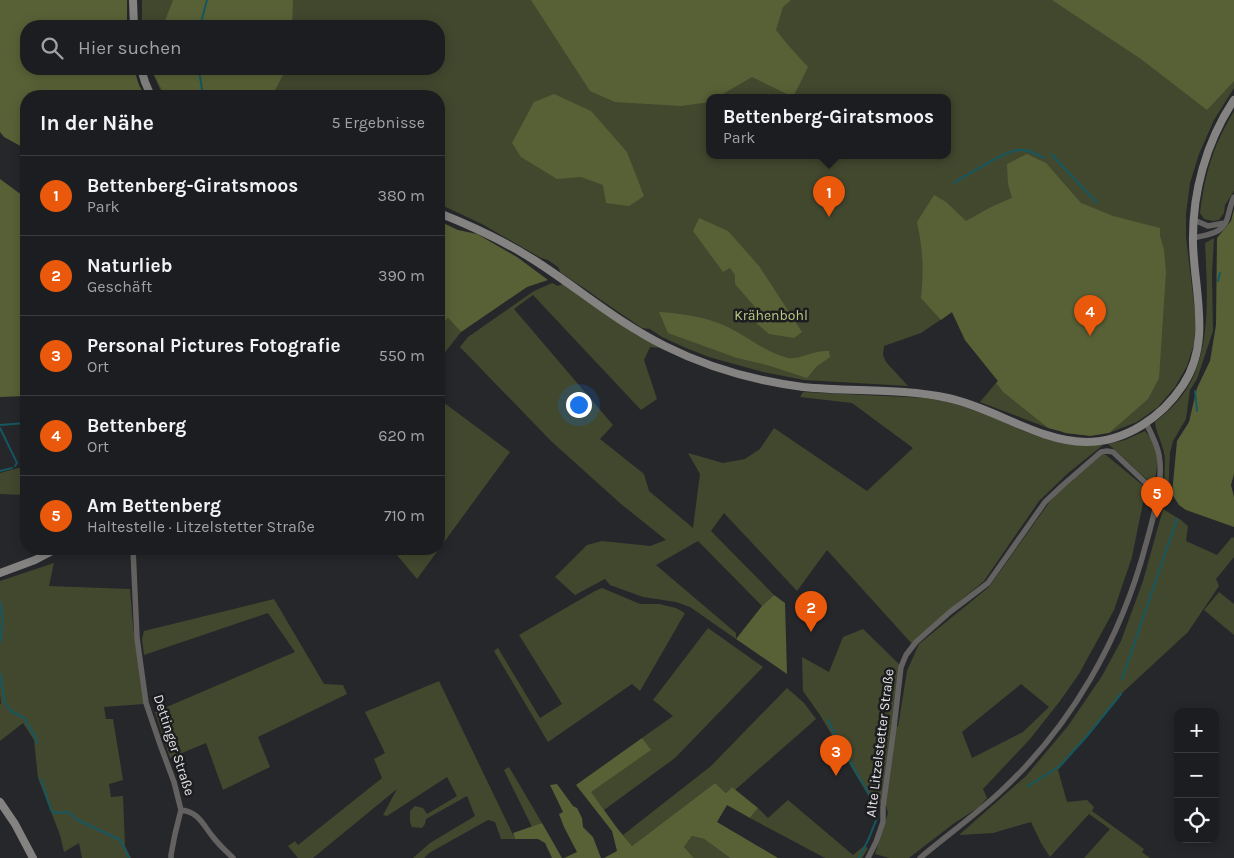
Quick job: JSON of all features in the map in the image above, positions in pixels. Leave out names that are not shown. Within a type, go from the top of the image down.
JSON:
[{"type":"main road","points":[[133,0],[134,20]]},
{"type":"main road","points":[[142,75],[148,90]]},
{"type":"main road","points":[[445,216],[488,234],[518,251],[562,278],[610,313],[664,346],[727,371],[804,387],[926,394],[950,399],[989,412],[1028,429],[1066,440],[1087,442],[1104,440],[1134,430],[1164,408],[1186,381],[1196,355],[1200,330],[1200,314],[1193,238],[1199,183],[1215,132],[1234,100]]},
{"type":"main road","points":[[0,573],[45,555]]},
{"type":"main road","points":[[0,802],[15,824],[33,858]]},
{"type":"street","points":[[1193,238],[1221,230],[1228,218],[1234,197]]},
{"type":"street","points":[[1194,220],[1208,226],[1225,223]]},
{"type":"street","points":[[920,858],[978,811],[1014,778],[1058,727],[1081,694],[1103,657],[1127,606],[1153,519],[1160,466],[1154,439],[1146,423]]},
{"type":"street","name":"Alte Litzelstetter Straße","points":[[868,858],[883,822],[883,808],[901,667],[906,655],[916,642],[950,612],[988,583],[1045,502],[1101,452],[1107,450],[1113,452],[1157,493]]},
{"type":"street","name":"Dettinger Straße","points":[[132,555],[137,638],[146,703],[174,782],[181,810],[171,858]]},
{"type":"street","points":[[181,810],[189,811],[202,821],[213,837],[233,858]]},
{"type":"green space","points":[[0,0],[127,0],[127,20],[20,20],[20,75],[136,75],[142,90],[20,90],[20,146],[4,137],[0,132]]},
{"type":"green space","points":[[142,0],[1234,0],[1234,88],[1214,120],[1199,154],[1190,183],[1186,214],[1186,237],[1196,321],[1194,344],[1187,366],[1175,387],[1158,407],[1137,422],[1109,433],[1116,426],[1095,429],[1082,435],[1064,433],[1017,399],[998,381],[965,340],[952,312],[921,333],[884,346],[883,355],[886,362],[908,386],[804,380],[763,372],[709,357],[662,337],[650,329],[642,328],[561,273],[558,267],[548,260],[541,258],[482,224],[445,207],[445,90],[160,90],[154,75],[445,75],[445,20],[142,20]]},
{"type":"green space","points":[[173,0],[293,0],[292,20],[165,20]]},
{"type":"green space","points":[[531,0],[791,0],[783,7],[776,30],[808,67],[794,94],[787,94],[752,77],[723,94],[706,94],[706,103],[681,106],[615,102],[590,91]]},
{"type":"green space","points":[[1052,0],[1234,0],[1234,81],[1207,110],[1141,59]]},
{"type":"green space","points":[[154,75],[283,75],[275,90],[162,90]]},
{"type":"green space","points":[[554,94],[591,111],[627,152],[644,196],[629,206],[606,203],[603,185],[581,177],[557,179],[521,157],[512,143],[534,102]]},
{"type":"green space","points":[[1234,111],[1234,191],[1225,205],[1224,213],[1219,220],[1204,219],[1200,213],[1207,172],[1215,148]]},
{"type":"green space","points":[[1027,154],[1046,163],[1081,203],[1113,216],[1160,228],[1166,272],[1159,378],[1148,399],[1109,433],[1090,436],[1048,428],[1003,392],[996,383],[998,381],[965,340],[952,312],[941,320],[921,298],[922,260],[917,222],[934,195],[946,202],[966,221],[1012,198],[1008,184],[1007,164]]},
{"type":"green space","points":[[0,179],[20,194],[20,396],[0,397]]},
{"type":"green space","points":[[1234,209],[1234,474],[1231,485],[1234,497],[1234,527],[1186,510],[1179,505],[1172,494],[1177,441],[1189,422],[1197,388],[1210,361],[1216,325],[1217,238],[1231,221]]},
{"type":"green space","name":"Krähenbohl","points":[[699,218],[728,231],[759,266],[802,332],[794,338],[769,334],[755,322],[755,307],[735,284],[735,275],[730,268],[723,272],[693,231]]},
{"type":"green space","points":[[445,224],[458,230],[477,234],[517,257],[548,280],[527,287],[461,332],[448,318],[445,321]]},
{"type":"green space","points":[[1214,238],[1212,273],[1213,331],[1197,379],[1190,390],[1186,419],[1173,441],[1170,453],[1168,496],[1164,481],[1164,453],[1155,422],[1182,395],[1191,382],[1199,360],[1207,310],[1205,243]]},
{"type":"green space","points":[[552,283],[558,286],[565,283],[636,335],[661,348],[650,347],[644,360],[657,399],[641,410],[533,295],[514,309],[613,425],[600,439],[644,474],[649,491],[693,528],[700,474],[688,453],[723,463],[745,459],[760,449],[774,428],[867,491],[913,448],[852,403],[800,397],[803,392],[925,398],[950,402],[988,415],[1041,437],[1064,443],[1103,445],[1067,474],[1039,501],[984,581],[949,610],[913,645],[827,550],[797,591],[724,513],[711,531],[774,595],[762,606],[698,541],[656,565],[736,633],[736,639],[690,607],[676,602],[643,597],[610,585],[605,579],[575,595],[555,577],[587,545],[602,541],[650,546],[666,540],[621,504],[551,441],[460,347],[468,337],[534,291]]},
{"type":"green space","points":[[659,312],[719,323],[768,350],[788,358],[821,351],[829,351],[830,357],[816,367],[807,378],[767,365],[737,358],[668,333]]},
{"type":"green space","points":[[448,318],[461,332],[445,352],[445,321]]},
{"type":"green space","points":[[996,383],[1003,392],[1048,428],[980,402]]},
{"type":"green space","points":[[445,403],[510,452],[445,541]]},
{"type":"green space","points":[[1145,431],[1154,444],[1157,456],[1154,485],[1108,444],[1125,440]]},
{"type":"green space","points":[[1101,454],[1106,455],[1146,488],[1132,557],[1114,610],[1079,674],[1030,739],[983,789],[987,798],[979,807],[953,824],[909,858],[889,858],[875,854],[888,813],[885,802],[874,805],[820,715],[803,691],[802,657],[829,672],[843,637],[863,629],[900,665],[896,726],[898,727],[907,671],[919,644],[989,587],[1048,504],[1064,485]],"holes":[[[1021,684],[1049,707],[1023,732],[972,758],[962,732]]]},
{"type":"green space","points":[[20,468],[20,495],[0,494],[0,473]]},
{"type":"green space","points":[[1163,509],[1188,526],[1186,541],[1217,555],[1232,537],[1234,538],[1234,557],[1216,579],[1219,586],[1188,632],[1121,694],[1058,770],[1067,802],[1087,800],[1094,807],[1092,811],[1144,849],[1142,852],[1150,858],[1084,858],[1110,829],[1089,814],[1050,857],[1031,822],[993,833],[959,835],[1026,776],[1068,726],[1102,676],[1121,641],[1143,581]]},
{"type":"green space","points":[[397,555],[435,555],[417,579]]},
{"type":"green space","points":[[54,563],[49,586],[130,589],[144,704],[104,707],[106,719],[113,719],[123,780],[109,784],[111,797],[123,796],[125,846],[131,858],[82,858],[79,843],[64,852],[60,835],[38,778],[34,740],[23,723],[0,741],[0,581]]},
{"type":"green space","points":[[602,588],[640,604],[659,604],[676,608],[685,613],[640,691],[632,684],[548,742],[494,651],[498,648],[540,718],[562,704],[519,635]]},
{"type":"green space","points":[[1219,592],[1234,604],[1234,635],[1204,610]]},
{"type":"green space","points":[[774,595],[785,603],[787,674],[736,639],[762,606]]},
{"type":"green space","points":[[274,599],[324,684],[343,685],[347,694],[258,737],[270,767],[223,790],[206,743],[170,758],[155,712],[295,652],[268,613],[144,655],[142,639],[144,631]]},
{"type":"green space","points":[[708,628],[763,667],[675,758],[604,810],[590,792],[650,750],[642,738],[673,716],[653,700]]},
{"type":"green space","points":[[439,681],[515,839],[501,839],[495,822],[488,820],[429,853],[424,858],[413,858],[430,843],[475,816],[467,796],[426,819],[422,828],[412,827],[410,811],[415,806],[423,808],[427,814],[457,796],[447,777],[387,816],[383,815],[397,789],[313,858],[298,858],[288,846],[295,841],[298,845],[382,778],[374,759],[385,753],[365,712]]},
{"type":"green space","points":[[787,688],[804,703],[816,719],[735,790],[732,787],[726,793],[715,783],[632,846],[623,835],[711,766]]},
{"type":"green space","points":[[642,738],[651,750],[591,792],[632,846],[715,783],[726,793],[732,787],[758,808],[750,818],[727,805],[717,822],[778,858],[730,858],[704,839],[692,836],[684,847],[694,858],[604,858],[617,851],[612,831],[576,785]]},
{"type":"green space","points":[[509,767],[542,823],[532,827],[504,770]]},
{"type":"green space","points":[[557,784],[573,806],[577,808],[582,818],[583,827],[593,837],[601,858],[564,858],[577,852],[564,827],[559,814],[563,812],[550,785]]},
{"type":"green space","points":[[788,800],[853,855],[864,846],[868,848],[862,858],[825,858],[750,818],[758,808],[768,818]]},
{"type":"green space","points":[[542,823],[562,858],[552,858],[545,843],[538,839],[515,839],[513,833]]},
{"type":"green space","points":[[692,836],[704,839],[730,858],[694,858],[684,847]]},
{"type":"waterway","points":[[202,20],[207,0]]},
{"type":"waterway","points":[[200,75],[202,90]]},
{"type":"waterway","points":[[954,183],[1012,151],[1025,150],[1044,158]]},
{"type":"waterway","points":[[1051,154],[1097,203]]},
{"type":"waterway","points":[[1218,281],[1220,273]]},
{"type":"waterway","points":[[1195,391],[1197,411]]},
{"type":"waterway","points":[[0,425],[20,423]]},
{"type":"waterway","points":[[0,428],[17,463],[15,466]]},
{"type":"waterway","points":[[0,471],[12,468]]},
{"type":"waterway","points":[[1122,679],[1177,519]]},
{"type":"waterway","points":[[0,602],[3,623],[0,642]]},
{"type":"waterway","points":[[0,674],[5,703],[11,711],[24,718],[37,743]]},
{"type":"waterway","points":[[1028,786],[1060,766],[1121,694]]},
{"type":"waterway","points":[[828,720],[843,752],[846,754],[874,803]]},
{"type":"waterway","points":[[41,779],[51,810],[54,813],[68,812],[78,820],[120,840],[129,858]]},
{"type":"waterway","points":[[859,858],[877,818]]},
{"type":"place","name":"Bettenberg-Giratsmoos","points":[[829,217]]},
{"type":"place","name":"Bettenberg","points":[[1090,336]]},
{"type":"place","name":"Am Bettenberg","points":[[1157,518]]},
{"type":"place","name":"Naturlieb","points":[[811,632]]},
{"type":"place","name":"Personal Pictures Fotografie","points":[[836,776]]}]
